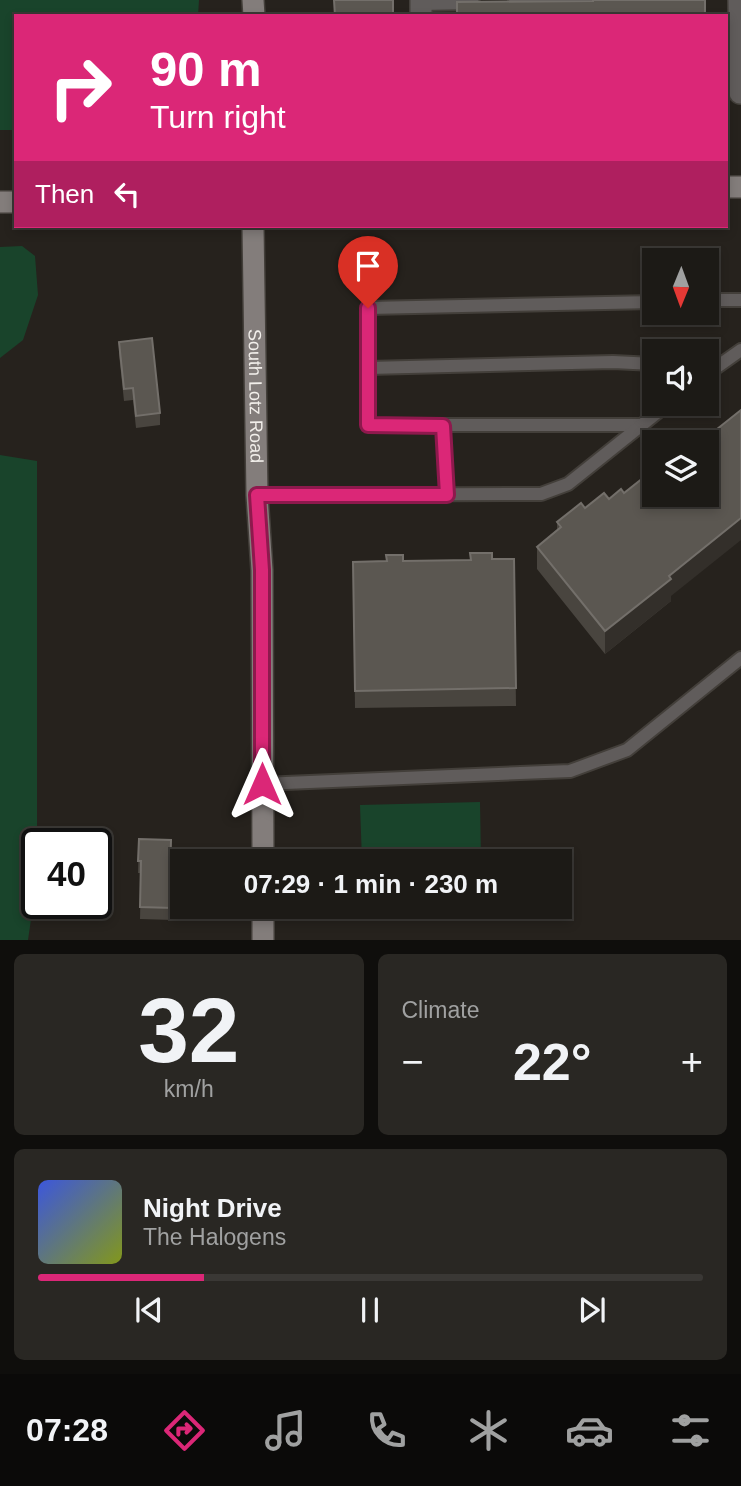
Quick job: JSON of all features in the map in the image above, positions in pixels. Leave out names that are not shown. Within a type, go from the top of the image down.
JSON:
[{"type":"street","points":[[739,0],[740,93]]},
{"type":"street","name":"South Lotz Road","points":[[253,228],[257,495],[262,570],[262,849]]},
{"type":"street","points":[[263,919],[263,940]]},
{"type":"lane","points":[[504,2],[614,0]]},
{"type":"lane","points":[[421,6],[490,2]]},
{"type":"lane","points":[[719,300],[741,300]]},
{"type":"lane","points":[[642,302],[368,308],[368,425],[642,425]]},
{"type":"lane","points":[[719,363],[741,350]]},
{"type":"lane","points":[[368,368],[642,363]]},
{"type":"lane","points":[[257,495],[541,494],[568,484],[653,416]]},
{"type":"lane","points":[[443,426],[447,495]]},
{"type":"lane","points":[[262,784],[570,771],[627,750],[741,658]]},
{"type":"green space","points":[[0,0],[199,0],[198,14],[14,14],[14,130],[0,130]]},
{"type":"green space","points":[[22,246],[35,256],[38,295],[23,340],[0,358],[0,247]]},
{"type":"green space","points":[[0,455],[37,461],[37,828],[21,828],[21,919],[31,919],[28,940],[0,940]]},
{"type":"green space","points":[[480,802],[481,849],[362,849],[360,805]]},
{"type":"building","points":[[334,0],[393,0],[393,14],[335,14]]},
{"type":"building","points":[[705,0],[705,14],[457,14],[457,2]]},
{"type":"building","points":[[152,338],[160,413],[136,416],[133,388],[124,389],[119,342]]},
{"type":"building","points":[[741,410],[741,518],[669,576],[671,579],[605,631],[537,547],[561,527],[557,522],[581,503],[585,508],[604,493],[609,499],[621,489],[624,493],[642,479],[642,507],[719,507],[719,430],[716,430]]},
{"type":"building","points":[[470,553],[492,553],[492,559],[514,559],[516,688],[355,691],[353,562],[387,561],[386,555],[403,555],[403,561],[471,560]]},
{"type":"building","points":[[139,839],[171,840],[170,908],[140,907],[141,861],[138,861]]},
{"type":"route","points":[[262,784],[262,570],[257,495],[447,495],[443,426],[368,425],[368,308]]}]
